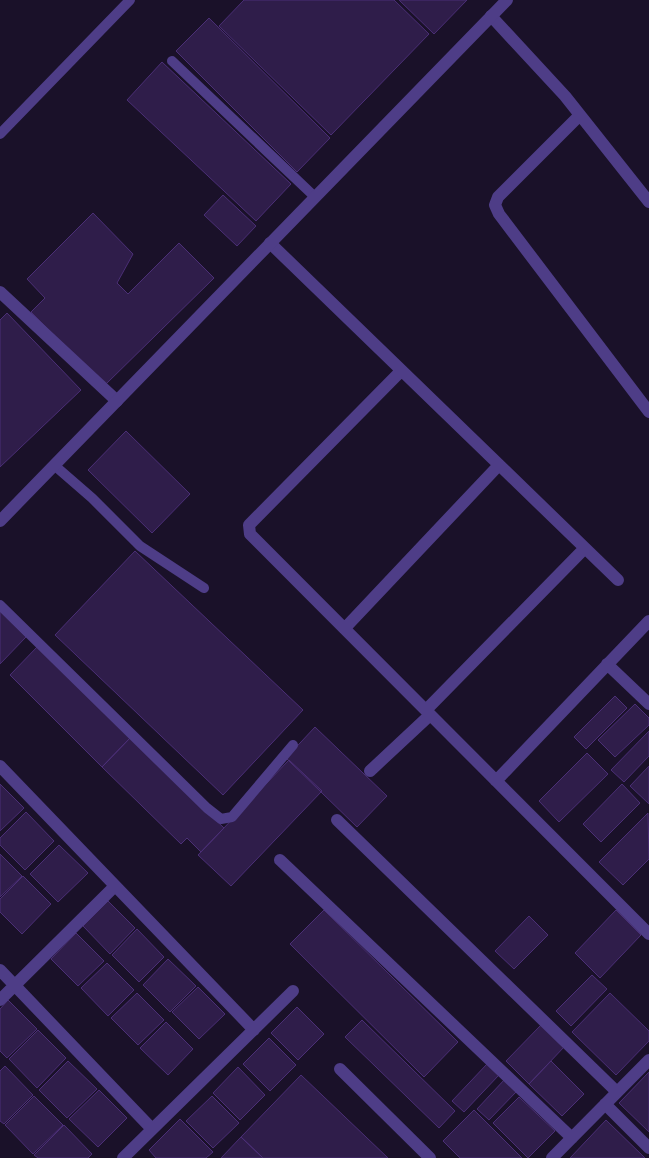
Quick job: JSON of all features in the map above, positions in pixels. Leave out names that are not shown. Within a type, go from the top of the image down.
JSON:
[{"type":"street","points":[[0,521],[507,0]]},
{"type":"street","points":[[491,16],[580,115],[649,202]]},
{"type":"street","points":[[580,115],[498,197],[495,205],[499,214],[649,412]]},
{"type":"street","points":[[270,243],[618,580]]},
{"type":"street","points":[[0,292],[117,401]]},
{"type":"street","points":[[401,370],[249,525],[250,534],[649,934]]},
{"type":"street","points":[[345,628],[499,465]]},
{"type":"street","points":[[370,771],[585,548]]},
{"type":"street","points":[[496,781],[649,621]]},
{"type":"street","points":[[607,664],[649,704]]},
{"type":"street","points":[[0,766],[254,1030]]},
{"type":"street","points":[[337,820],[617,1092]]},
{"type":"street","points":[[280,860],[572,1138]]},
{"type":"street","points":[[0,1000],[115,886]]},
{"type":"street","points":[[0,970],[152,1129]]},
{"type":"street","points":[[123,1158],[294,991]]},
{"type":"street","points":[[552,1158],[649,1060]]},
{"type":"street","points":[[340,1069],[430,1158]]},
{"type":"street","points":[[606,1104],[649,1148]]},
{"type":"lane","points":[[0,134],[130,0]]},
{"type":"lane","points":[[172,61],[315,197]]},
{"type":"lane","points":[[54,465],[92,498],[140,546],[204,588]]},
{"type":"lane","points":[[0,605],[206,808],[221,819],[232,817],[293,745]]},
{"type":"building","points":[[244,0],[394,0],[429,34],[331,135],[219,26]]},
{"type":"building","points":[[399,0],[467,0],[434,34]]},
{"type":"building","points":[[209,18],[330,138],[297,172],[176,51]]},
{"type":"building","points":[[162,62],[291,184],[256,221],[127,100]]},
{"type":"building","points":[[223,195],[256,226],[237,246],[204,215]]},
{"type":"building","points":[[93,213],[133,254],[117,283],[128,294],[179,243],[214,278],[104,386],[31,312],[45,298],[27,279]]},
{"type":"building","points":[[7,313],[81,390],[0,467],[0,320]]},
{"type":"building","points":[[126,431],[190,494],[152,533],[88,470]]},
{"type":"building","points":[[135,551],[303,710],[223,795],[55,635]]},
{"type":"building","points":[[0,611],[26,637],[0,664]]},
{"type":"building","points":[[38,646],[130,738],[102,767],[10,675]]},
{"type":"building","points":[[615,696],[627,708],[586,749],[574,737]]},
{"type":"building","points":[[635,704],[649,718],[649,725],[615,757],[598,740]]},
{"type":"building","points":[[315,727],[387,796],[357,827],[286,758]]},
{"type":"building","points":[[649,731],[649,756],[624,782],[611,770]]},
{"type":"building","points":[[130,738],[224,828],[201,852],[187,838],[181,844],[102,767]]},
{"type":"building","points":[[587,753],[608,774],[559,822],[539,801]]},
{"type":"building","points":[[289,760],[322,791],[231,886],[198,855]]},
{"type":"building","points":[[649,766],[649,804],[630,786]]},
{"type":"building","points":[[0,784],[24,808],[0,831]]},
{"type":"building","points":[[622,784],[640,803],[601,842],[583,824]]},
{"type":"building","points":[[26,812],[54,841],[25,870],[0,845],[0,838]]},
{"type":"building","points":[[648,813],[649,859],[623,885],[599,862]]},
{"type":"building","points":[[59,845],[88,873],[58,902],[30,874]]},
{"type":"building","points":[[0,854],[22,876],[0,897]]},
{"type":"building","points":[[23,876],[51,904],[22,934],[0,912],[0,899]]},
{"type":"building","points":[[108,901],[135,928],[110,954],[83,926]]},
{"type":"building","points":[[324,910],[458,1042],[424,1077],[290,944]]},
{"type":"building","points":[[616,910],[641,935],[600,978],[575,953]]},
{"type":"building","points":[[529,916],[548,935],[514,969],[495,951]]},
{"type":"building","points":[[137,929],[164,957],[139,982],[112,955]]},
{"type":"building","points":[[76,933],[104,961],[78,986],[51,959]]},
{"type":"building","points":[[168,959],[196,986],[170,1012],[143,985]]},
{"type":"building","points":[[107,963],[134,990],[108,1016],[81,988]]},
{"type":"building","points":[[592,975],[607,989],[571,1026],[556,1011]]},
{"type":"building","points":[[198,987],[225,1014],[199,1039],[172,1012]]},
{"type":"building","points":[[137,993],[164,1020],[138,1045],[111,1018]]},
{"type":"building","points":[[610,993],[649,1031],[649,1041],[616,1075],[572,1032]]},
{"type":"building","points":[[8,1000],[37,1029],[7,1058],[0,1051],[0,1009]]},
{"type":"building","points":[[297,1007],[324,1034],[298,1060],[271,1033]]},
{"type":"building","points":[[362,1020],[455,1111],[439,1128],[345,1037]]},
{"type":"building","points":[[166,1022],[193,1049],[168,1075],[140,1048]]},
{"type":"building","points":[[542,1024],[565,1046],[529,1084],[506,1061]]},
{"type":"building","points":[[38,1030],[66,1058],[37,1088],[9,1059]]},
{"type":"building","points":[[269,1038],[296,1065],[270,1091],[243,1064]]},
{"type":"building","points":[[68,1061],[97,1089],[67,1118],[39,1090]]},
{"type":"building","points":[[551,1061],[584,1094],[562,1116],[529,1084]]},
{"type":"building","points":[[487,1064],[499,1075],[464,1112],[452,1101]]},
{"type":"building","points":[[5,1066],[33,1095],[4,1124],[0,1121],[0,1071]]},
{"type":"building","points":[[238,1067],[265,1095],[240,1120],[213,1093]]},
{"type":"building","points":[[649,1072],[649,1132],[619,1103]]},
{"type":"building","points":[[301,1075],[388,1158],[263,1158],[241,1137]]},
{"type":"building","points":[[505,1079],[517,1091],[489,1120],[477,1109]]},
{"type":"building","points":[[99,1090],[127,1118],[98,1147],[69,1119]]},
{"type":"building","points":[[34,1096],[63,1125],[33,1154],[5,1125]]},
{"type":"building","points":[[212,1096],[239,1123],[213,1148],[186,1121]]},
{"type":"building","points":[[519,1097],[555,1131],[528,1158],[493,1123]]},
{"type":"building","points":[[474,1110],[522,1158],[460,1158],[443,1141]]},
{"type":"building","points":[[180,1119],[213,1152],[206,1158],[156,1158],[149,1150]]},
{"type":"building","points":[[606,1120],[645,1158],[570,1158]]},
{"type":"building","points":[[64,1125],[92,1154],[88,1158],[38,1158],[34,1155]]},
{"type":"building","points":[[241,1137],[263,1158],[221,1158]]}]
